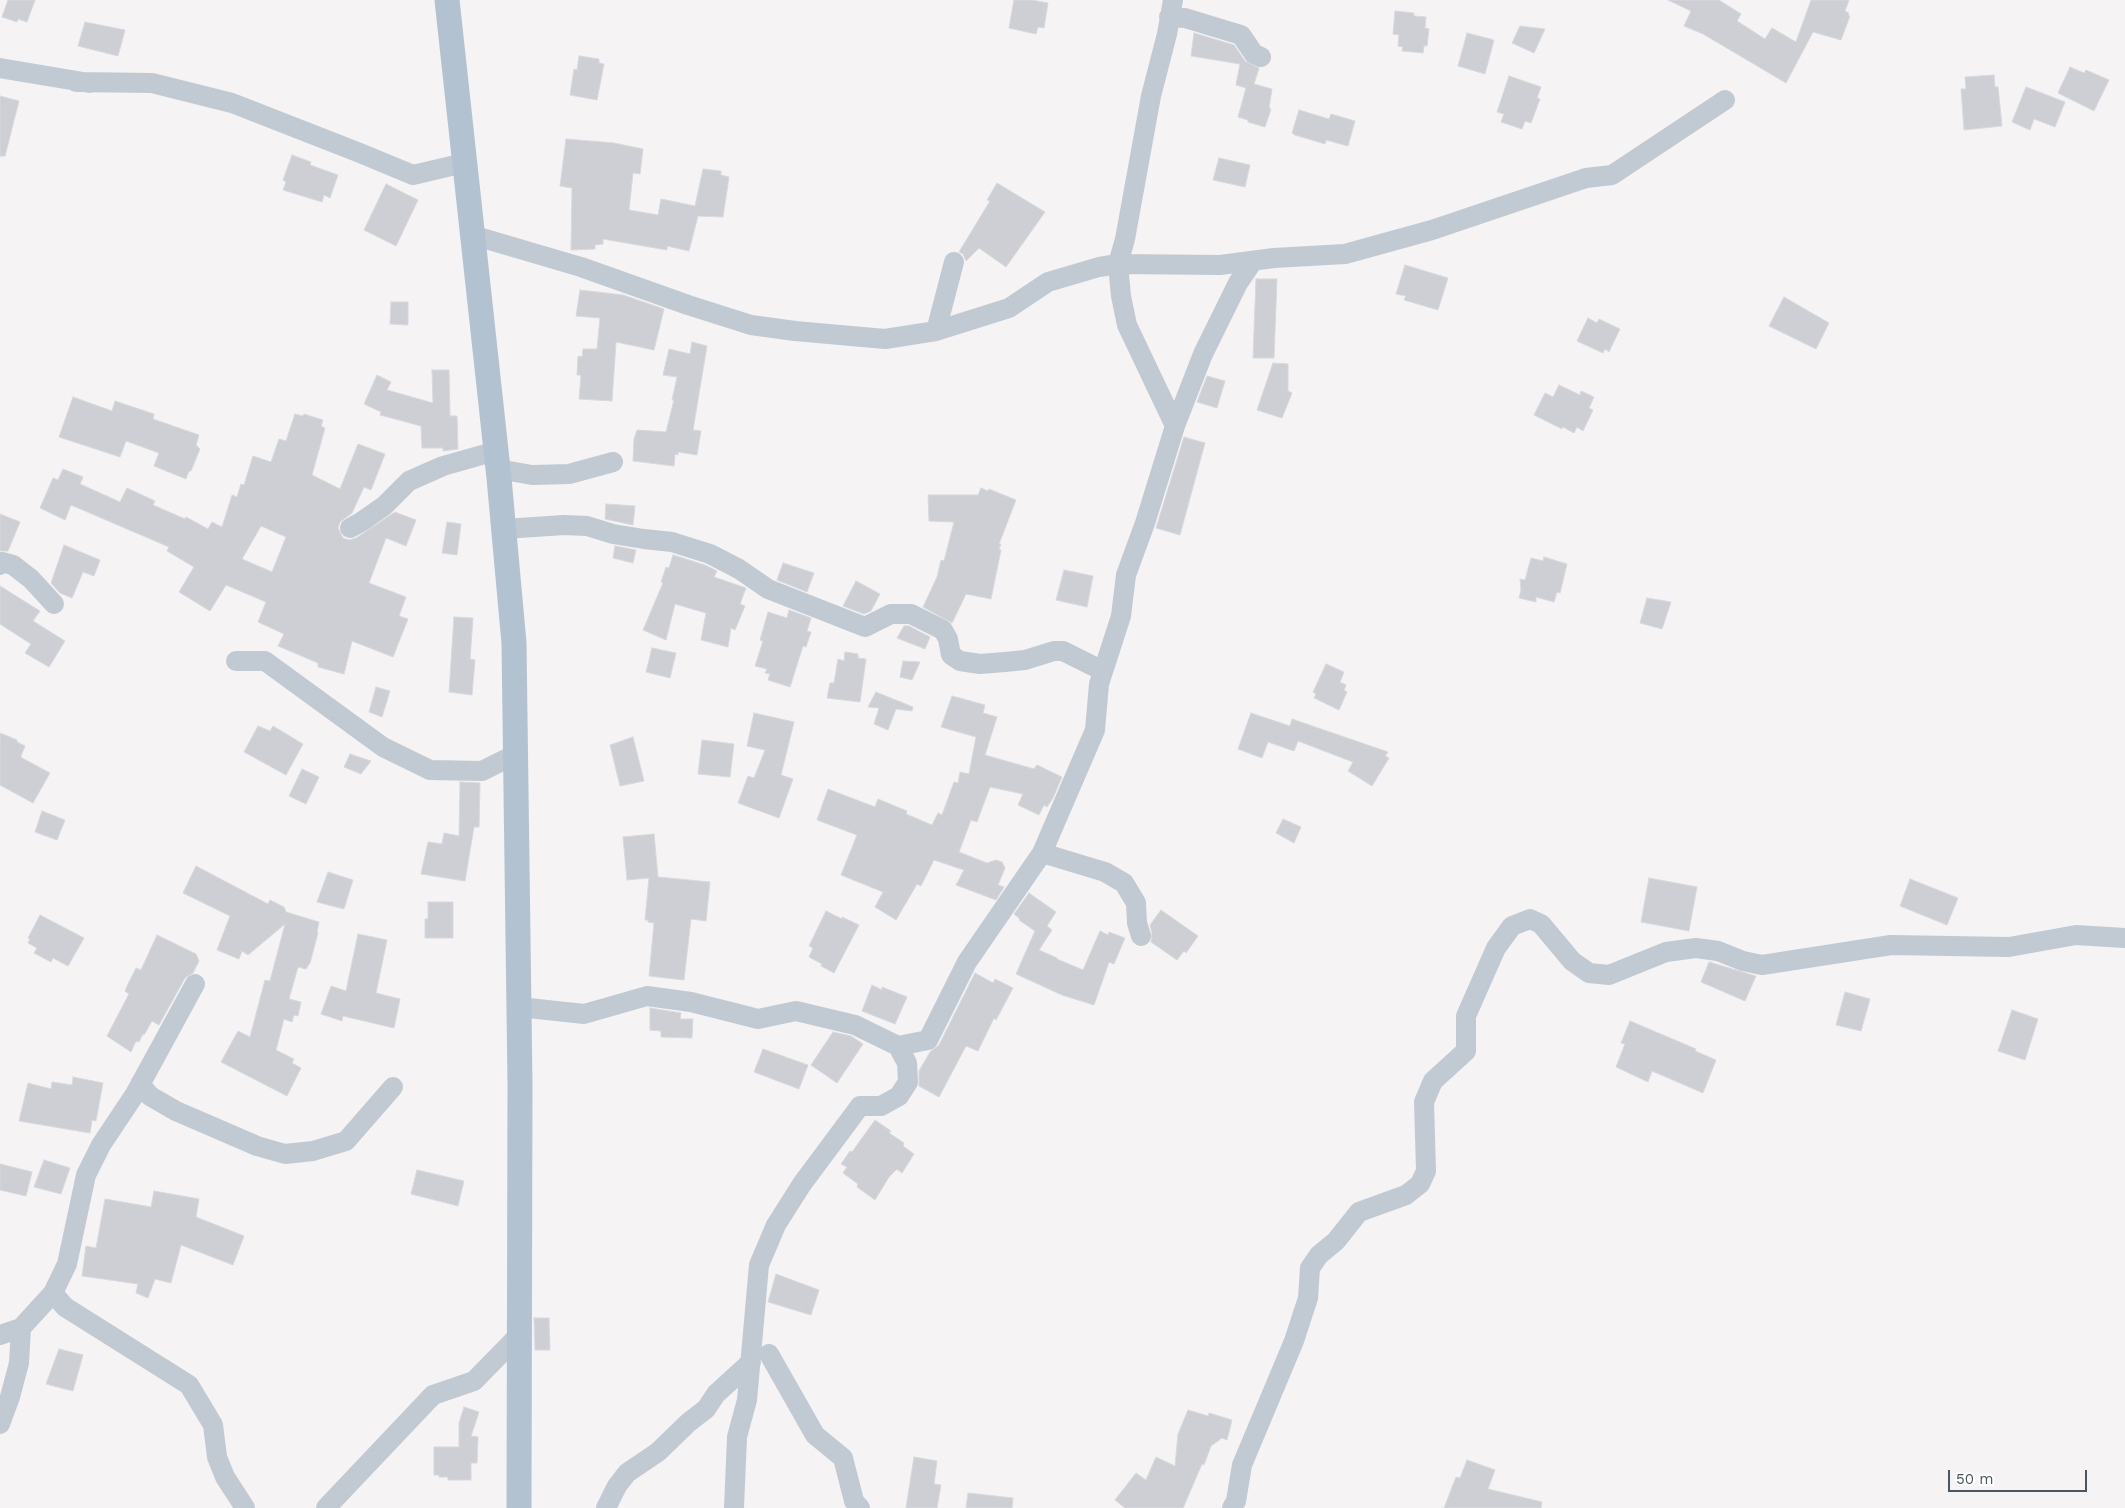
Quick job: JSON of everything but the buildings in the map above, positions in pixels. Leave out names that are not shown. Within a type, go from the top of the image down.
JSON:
[{"type":"main road","points":[[447,0],[497,460],[514,643],[519,1007],[519,1508]]},
{"type":"street","points":[[1175,426],[1127,325],[1121,296],[1118,264],[1125,240],[1145,124],[1167,34],[1171,9],[1185,18],[1241,35],[1254,54],[1261,57]]},
{"type":"street","points":[[0,68],[76,82],[101,84],[134,93]]},
{"type":"street","points":[[76,82],[152,83],[232,104],[360,152],[413,175],[464,163]]},
{"type":"street","points":[[472,235],[582,267],[688,305],[751,324],[794,331],[885,339],[936,331],[1009,308],[1048,282],[1099,266],[1118,264],[1220,265],[1345,254],[1432,230],[1586,178],[1612,175],[1725,100]]},
{"type":"street","points":[[898,1046],[928,1040],[967,962],[1042,853],[1095,730],[1099,684],[1122,616],[1126,575],[1145,523],[1175,426],[1203,354],[1238,283],[1254,261]]},
{"type":"street","points":[[936,331],[954,262]]},
{"type":"street","points":[[350,528],[384,506],[409,481],[443,466],[497,460],[532,476],[569,474],[613,462]]},
{"type":"street","points":[[504,529],[564,525],[587,526],[613,534],[672,542],[710,554],[739,569],[768,589],[865,628],[891,614],[911,614],[944,630],[951,655],[960,661],[980,664],[1006,662],[1025,660],[1054,651],[1062,651],[1103,670]]},
{"type":"street","points":[[0,565],[2,562],[13,565],[31,579],[54,604]]},
{"type":"street","points":[[236,661],[265,661],[383,747],[430,770],[482,771],[516,754]]},
{"type":"street","points":[[1042,853],[1105,872],[1124,883],[1136,903],[1136,924],[1141,936]]},
{"type":"street","points":[[1232,1508],[1236,1501],[1242,1465],[1294,1341],[1308,1298],[1310,1268],[1319,1255],[1336,1241],[1359,1212],[1406,1195],[1420,1184],[1426,1171],[1424,1102],[1433,1081],[1466,1051],[1466,1016],[1496,948],[1512,926],[1530,919],[1541,924],[1572,961],[1589,973],[1609,975],[1666,952],[1696,948],[1718,951],[1743,961],[1762,965],[1891,945],[2009,947],[2076,935],[2125,938]]},
{"type":"street","points":[[0,1335],[21,1328],[52,1293],[67,1264],[86,1175],[101,1145],[140,1084],[194,984]]},
{"type":"street","points":[[519,1007],[584,1014],[647,996],[691,1002],[758,1018],[796,1011],[855,1025],[898,1046],[907,1063],[908,1082],[899,1096],[881,1106],[860,1106],[802,1184],[776,1225],[759,1265],[760,1358],[737,1437],[734,1508]]},
{"type":"street","points":[[140,1084],[150,1096],[176,1111],[257,1146],[285,1154],[313,1151],[346,1141],[393,1087]]},
{"type":"street","points":[[52,1293],[65,1307],[190,1385],[213,1425],[217,1457],[225,1477],[245,1508]]},
{"type":"street","points":[[0,1424],[10,1397],[19,1363],[21,1328]]},
{"type":"street","points":[[326,1508],[434,1395],[474,1381],[519,1335]]},
{"type":"street","points":[[606,1508],[617,1486],[627,1473],[658,1452],[689,1422],[706,1409],[716,1394],[760,1358]]},
{"type":"street","points":[[760,1358],[815,1435],[843,1458],[854,1501],[860,1508]]}]
